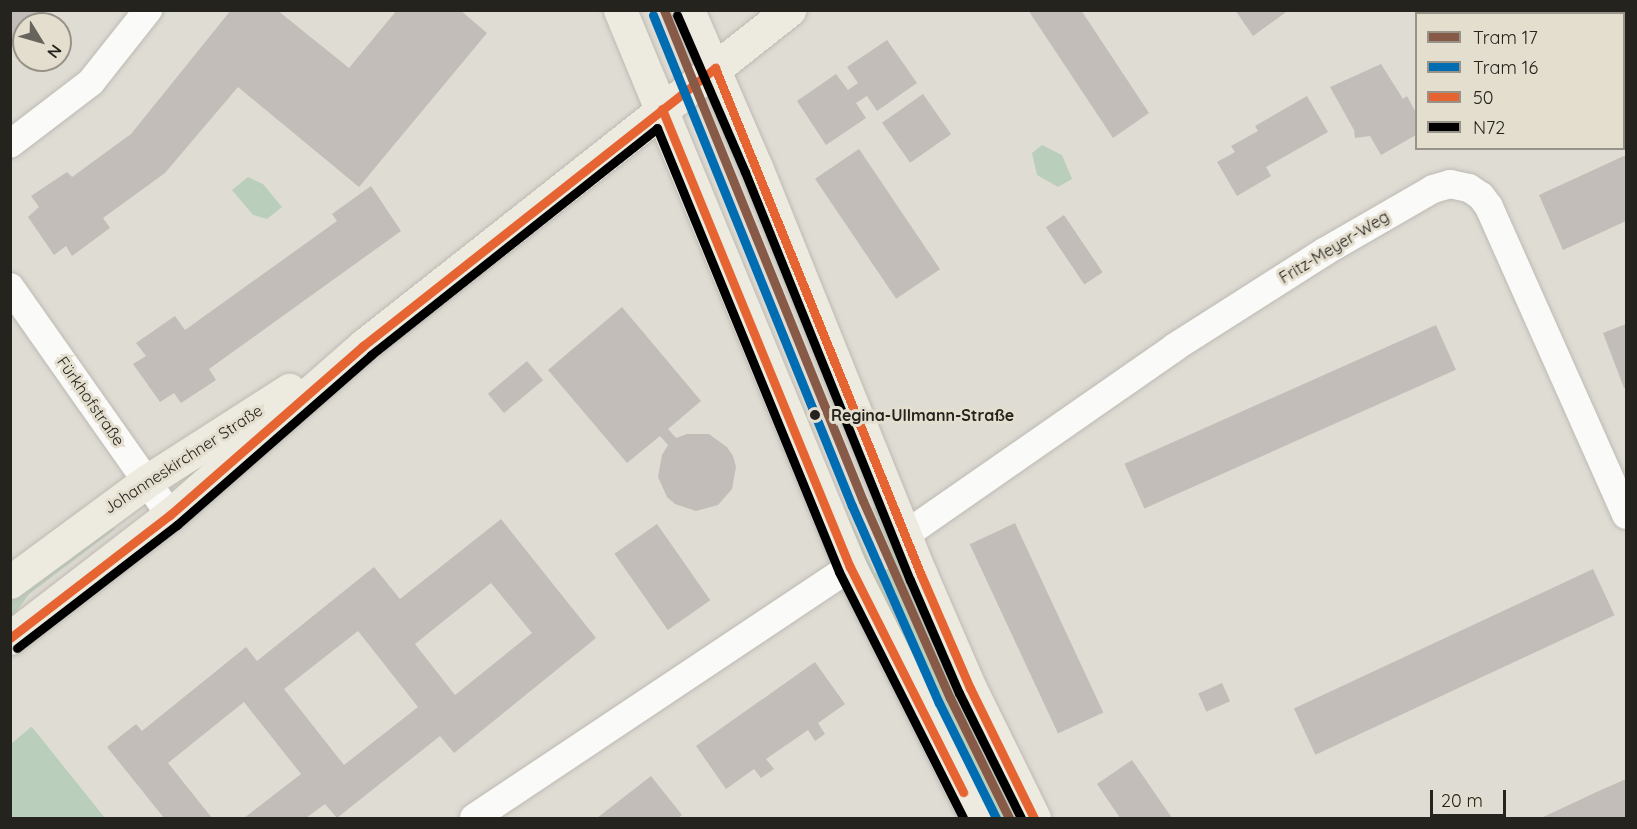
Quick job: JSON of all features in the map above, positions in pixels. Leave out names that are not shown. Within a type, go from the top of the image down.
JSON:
[{"type":"main road","points":[[620,10],[813,484],[850,567],[976,819]]},
{"type":"main road","points":[[688,10],[715,68],[905,535],[970,688],[1034,819]]},
{"type":"main road","name":"Johanneskirchner Straße","points":[[10,638],[170,515],[363,346],[789,10]]},
{"type":"main road","name":"Johanneskirchner Straße","points":[[10,582],[147,481],[363,346]]},
{"type":"street","points":[[10,144],[91,82],[148,10]]},
{"type":"street","name":"Fritz-Meyer-Weg","points":[[905,535],[1175,347],[1324,252],[1433,189],[1450,184],[1469,188],[1481,196],[1489,207],[1626,515]]},
{"type":"street","name":"Fürkhofstraße","points":[[10,287],[170,515]]},
{"type":"street","points":[[474,819],[850,567]]},
{"type":"green space","points":[[1042,145],[1062,155],[1072,179],[1058,187],[1037,175],[1032,153]]},
{"type":"green space","points":[[248,177],[263,184],[282,207],[267,219],[253,215],[232,190]]},
{"type":"green space","points":[[883,506],[1004,779],[998,784],[1004,794],[1010,792],[1024,818],[986,818],[841,520],[850,519],[875,573],[897,566],[873,508]]},
{"type":"green space","points":[[110,522],[115,529],[29,594],[11,619],[11,597]]},
{"type":"green space","points":[[31,727],[105,818],[11,818],[11,744]]},
{"type":"building","points":[[10,10],[42,10],[40,12],[12,12],[12,46],[10,48]]},
{"type":"building","points":[[231,10],[277,10],[349,68],[397,10],[460,10],[487,33],[359,187],[238,87],[165,173],[103,218],[110,228],[72,256],[66,246],[54,255],[28,217],[39,207],[31,196],[67,172],[72,177],[131,134]]},
{"type":"building","points":[[1028,10],[1081,10],[1149,113],[1113,138]]},
{"type":"building","points":[[1235,10],[1289,10],[1253,36]]},
{"type":"building","points":[[1451,10],[1517,10],[1517,12],[1451,12]]},
{"type":"building","points":[[887,40],[917,83],[877,111],[867,96],[856,103],[866,118],[826,145],[797,101],[836,74],[848,90],[858,83],[847,67]]},
{"type":"building","points":[[1381,64],[1403,99],[1407,96],[1415,111],[1415,136],[1381,155],[1370,136],[1355,138],[1354,130],[1330,87]]},
{"type":"building","points":[[923,94],[951,134],[910,163],[882,123]]},
{"type":"building","points":[[1307,96],[1328,132],[1266,167],[1271,176],[1237,196],[1217,162],[1235,152],[1231,146],[1258,131],[1255,126]]},
{"type":"building","points":[[859,149],[940,269],[896,299],[815,179]]},
{"type":"building","points":[[1626,155],[1626,221],[1563,250],[1539,195]]},
{"type":"building","points":[[371,186],[401,231],[209,369],[216,380],[181,403],[174,393],[160,402],[133,364],[146,356],[136,343],[175,316],[185,330],[337,221],[332,214]]},
{"type":"building","points":[[1064,215],[1103,272],[1084,285],[1046,227]]},
{"type":"building","points":[[622,307],[701,401],[668,429],[676,438],[687,434],[709,434],[727,447],[733,456],[736,467],[732,489],[718,505],[696,511],[675,504],[667,497],[658,477],[662,455],[668,445],[660,436],[627,463],[548,370]]},
{"type":"building","points":[[1626,324],[1626,387],[1624,388],[1603,333]]},
{"type":"building","points":[[1436,325],[1456,370],[1144,508],[1124,464]]},
{"type":"building","points":[[527,361],[543,380],[504,413],[488,394]]},
{"type":"building","points":[[501,519],[596,638],[454,753],[440,736],[337,818],[325,804],[306,818],[244,818],[301,774],[244,702],[168,763],[212,818],[164,818],[107,747],[136,724],[142,731],[246,647],[257,661],[374,567],[400,599]],"holes":[[[491,583],[532,633],[455,695],[415,644]],[[358,631],[418,707],[344,765],[284,689]]]},
{"type":"building","points":[[1015,523],[1103,712],[1058,734],[970,544]]},
{"type":"building","points":[[657,524],[710,600],[668,630],[614,554]]},
{"type":"building","points":[[1593,569],[1615,615],[1315,755],[1294,708]]},
{"type":"building","points":[[815,662],[845,704],[818,723],[825,734],[815,741],[808,730],[766,759],[774,769],[761,778],[754,769],[726,789],[696,746]]},
{"type":"building","points":[[1222,683],[1230,701],[1206,712],[1198,694]]},
{"type":"building","points":[[1132,760],[1172,818],[1120,818],[1097,784]]},
{"type":"building","points":[[651,776],[682,815],[678,818],[597,818]]},
{"type":"building","points":[[1626,779],[1626,818],[1541,818],[1601,790]]},
{"type":"tram line","name":"17","points":[[664,10],[863,501],[950,698],[1009,818]]},
{"type":"tram line","name":"16","points":[[653,15],[852,506],[939,703],[996,818]]},
{"type":"transit line","name":"N72","points":[[677,15],[745,172],[910,580],[959,693],[1021,818]]},
{"type":"transit line","name":"50","points":[[10,638],[170,515],[363,346],[715,68],[921,575],[970,688],[1034,818]]},
{"type":"transit line","name":"50","points":[[662,109],[850,567],[963,792]]},
{"type":"transit line","name":"N72","points":[[17,648],[177,525],[371,355],[657,128],[839,572],[963,818]]},
{"type":"place","name":"Regina-Ullmann-Straße","points":[[815,415]]}]
